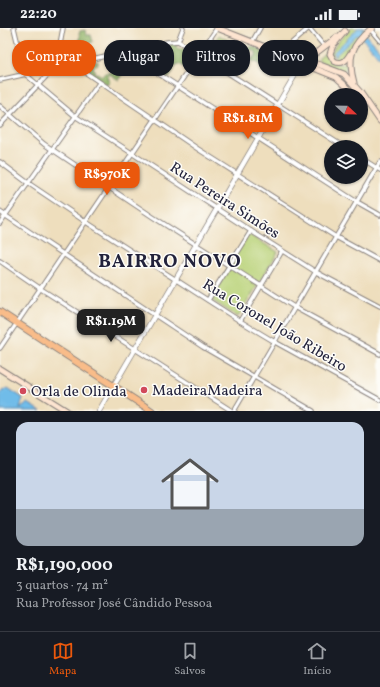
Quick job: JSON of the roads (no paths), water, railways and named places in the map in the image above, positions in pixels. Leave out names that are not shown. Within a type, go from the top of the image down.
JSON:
[{"type":"main road","points":[[217,28],[258,44]]},
{"type":"main road","points":[[318,51],[347,30]]},
{"type":"main road","points":[[347,30],[330,50],[330,56],[336,62],[342,62],[347,59],[352,49],[369,30]]},
{"type":"main road","points":[[344,74],[352,49]]},
{"type":"main road","points":[[350,59],[354,84]]},
{"type":"main road","points":[[318,66],[344,74],[357,88]]},
{"type":"main road","points":[[318,68],[336,76],[349,88]]},
{"type":"main road","points":[[336,76],[344,74]]},
{"type":"main road","points":[[368,106],[380,121]]},
{"type":"main road","points":[[0,312],[152,411]]},
{"type":"main road","points":[[0,369],[67,411]]},
{"type":"street","points":[[14,28],[17,40]]},
{"type":"street","points":[[61,40],[63,28]]},
{"type":"street","points":[[178,41],[183,28]]},
{"type":"street","points":[[209,40],[217,28]]},
{"type":"street","points":[[252,42],[260,28]]},
{"type":"street","points":[[295,40],[309,28],[324,46]]},
{"type":"street","points":[[369,30],[380,41]]},
{"type":"street","points":[[174,41],[178,41],[182,43]]},
{"type":"street","points":[[0,80],[17,76]]},
{"type":"street","name":"Rua Pereira Simões","points":[[28,76],[75,116],[132,154],[316,272],[380,306]]},
{"type":"street","points":[[0,125],[47,76]]},
{"type":"street","points":[[89,76],[336,237],[380,261]]},
{"type":"street","points":[[161,76],[260,138],[357,202],[380,214]]},
{"type":"street","points":[[0,348],[184,76]]},
{"type":"street","points":[[233,76],[333,140]]},
{"type":"street","points":[[99,411],[218,210],[295,76]]},
{"type":"street","points":[[0,223],[99,83]]},
{"type":"street","points":[[0,106],[33,136],[196,245],[294,307],[380,354]]},
{"type":"street","name":"Rua Coronel João Ribeiro","points":[[0,162],[28,183],[86,222],[240,321],[380,400]]},
{"type":"street","points":[[0,261],[41,289],[233,411],[378,169],[380,162]]},
{"type":"street","points":[[368,163],[378,169]]},
{"type":"street","points":[[0,212],[208,350],[313,411]]},
{"type":"street","points":[[208,300],[251,231]]},
{"type":"street","points":[[240,321],[282,250]]},
{"type":"water","points":[[358,28],[365,28],[362,30],[380,50],[380,59],[365,41],[357,35],[334,57],[334,52]]},
{"type":"water","points":[[8,388],[23,398],[20,409],[28,403],[41,411],[0,411],[0,393]]},
{"type":"place","name":"MadeiraMadeira","points":[[144,390]]},
{"type":"place","name":"Orla de Olinda","points":[[23,391]]},
{"type":"district","name":"BAIRRO NOVO","points":[[170,260]]}]
